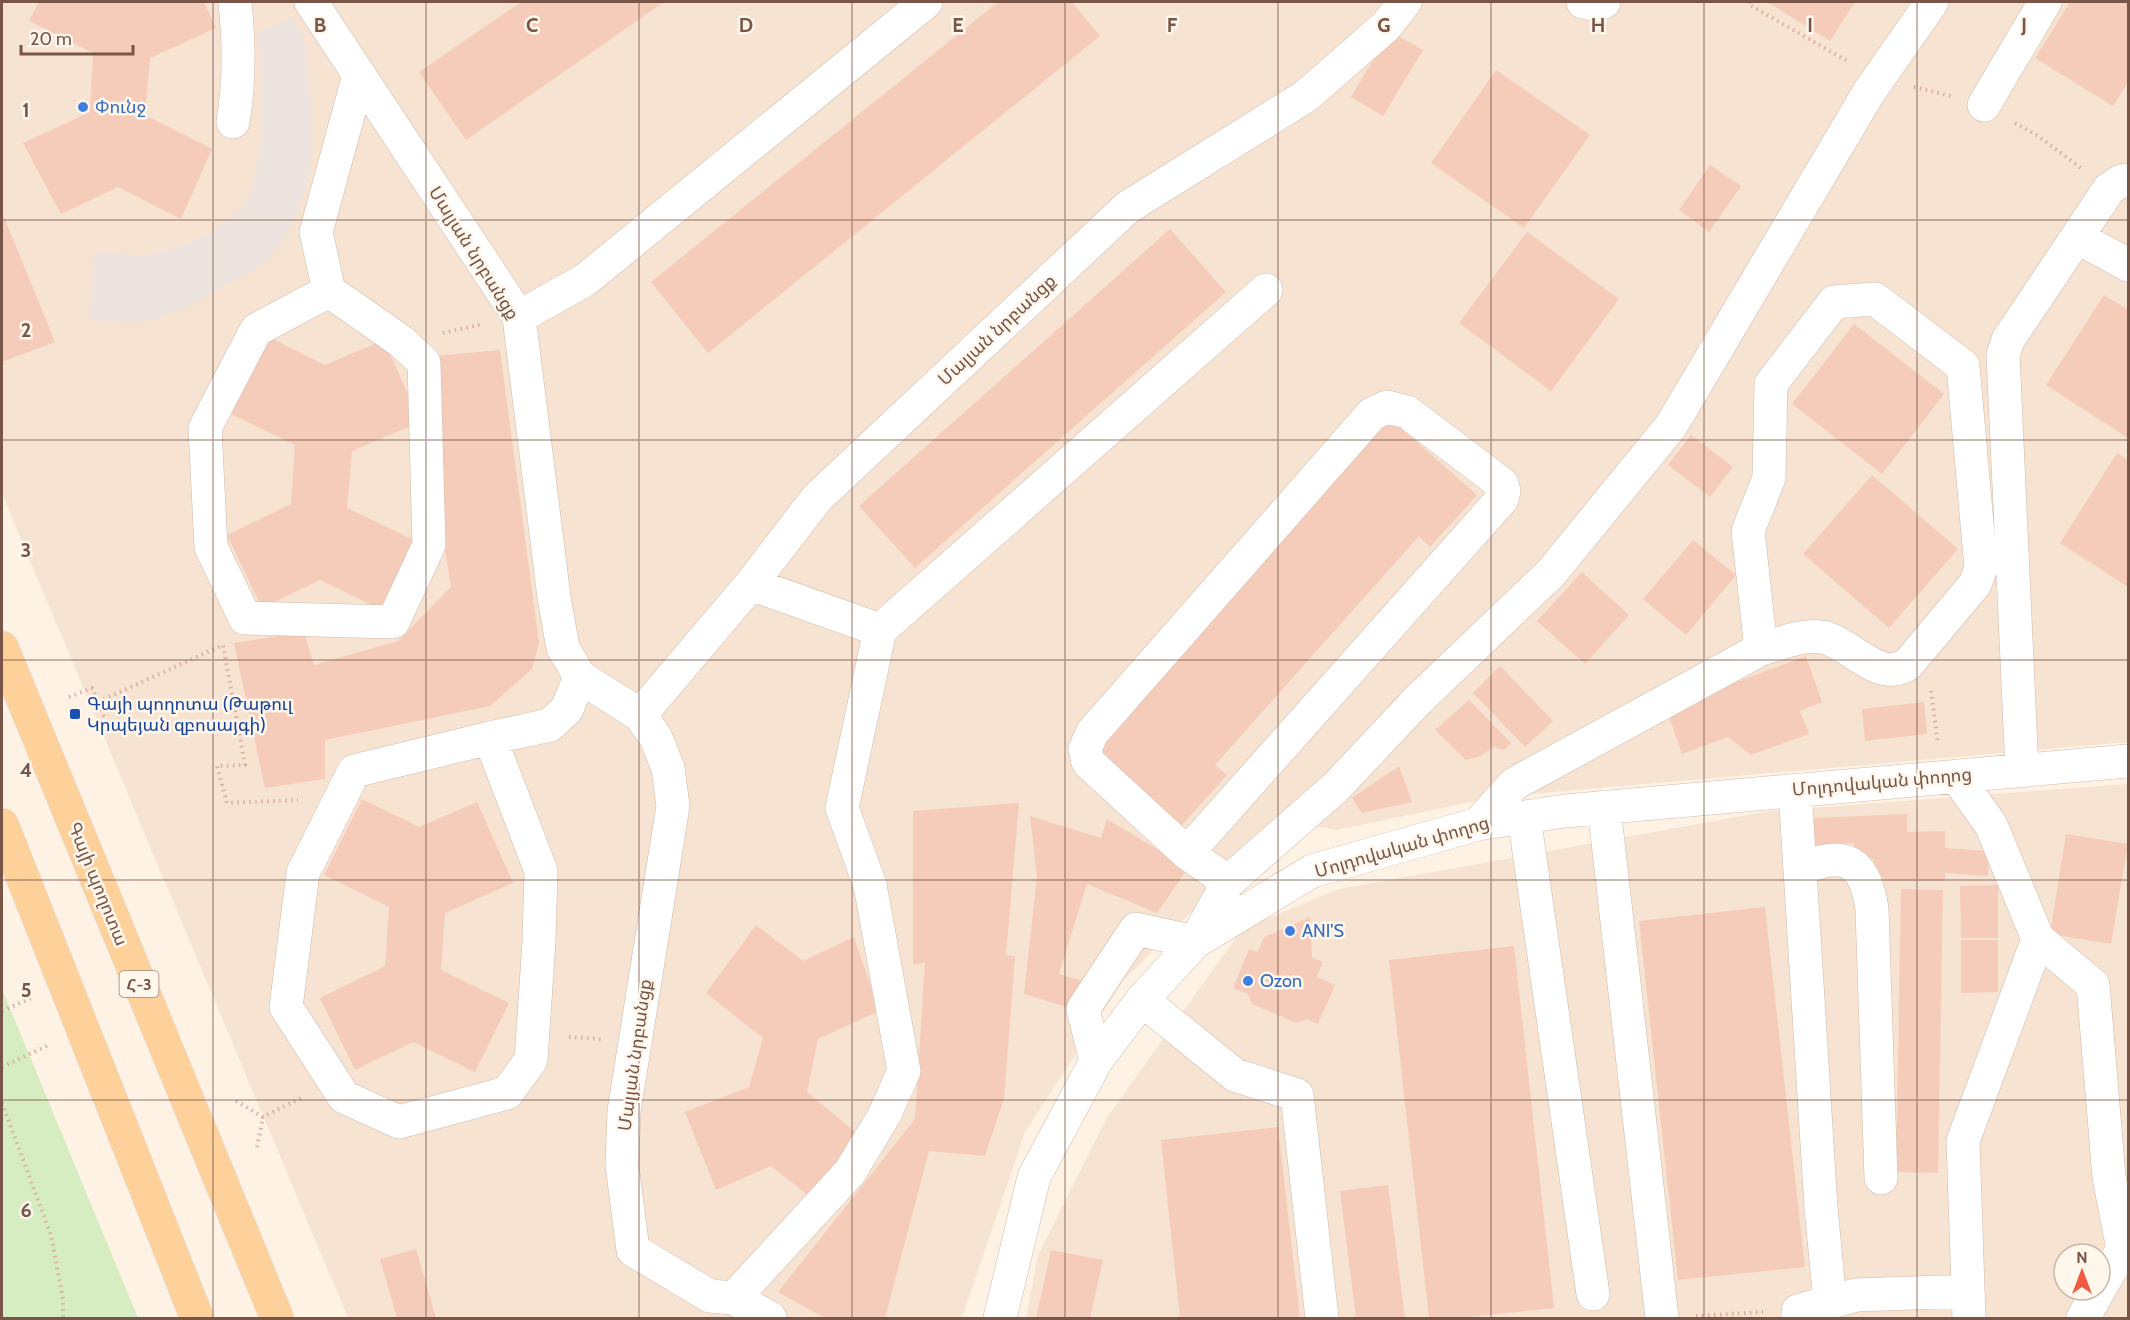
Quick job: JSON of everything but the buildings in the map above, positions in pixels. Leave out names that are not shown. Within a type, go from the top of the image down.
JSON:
[{"type":"main road","name":"Գայի պողոտա","points":[[2,648],[277,1318]]},
{"type":"main road","points":[[2,825],[197,1318]]},
{"type":"street","points":[[233,122],[238,72],[235,2]]},
{"type":"street","name":"Մալյան նրբանցք","points":[[311,2],[519,317],[554,597],[563,648],[580,677],[640,715],[656,738],[668,768],[673,806],[624,1111],[622,1165],[633,1250],[716,1304],[770,1318]]},
{"type":"street","points":[[519,317],[585,280],[926,2]]},
{"type":"street","name":"Մալյան նրբանցք","points":[[640,715],[751,584],[817,498],[1128,207],[1306,96],[1386,26],[1405,2]]},
{"type":"street","points":[[1583,2],[1598,5],[1604,2]]},
{"type":"street","points":[[1096,1061],[1083,1009],[1136,929],[1195,942],[1228,882],[1336,787],[1417,701],[1551,573],[1671,426],[1869,92],[1932,2]]},
{"type":"street","points":[[1984,105],[2045,2]]},
{"type":"street","points":[[329,291],[256,330],[205,429],[210,546],[245,618],[393,622],[429,545],[424,363],[402,342],[329,291],[316,232],[359,75]]},
{"type":"street","points":[[2022,770],[2003,355],[2008,340],[2077,237],[2119,184]]},
{"type":"street","points":[[2077,237],[2128,264]]},
{"type":"street","points":[[716,1304],[850,1172],[885,1114],[904,1071],[870,885],[842,808],[880,630],[1266,290]]},
{"type":"street","points":[[1478,824],[1514,784],[1761,649],[1803,637],[1822,637],[1878,668],[1893,670],[1908,664],[1975,584],[1981,568],[1963,366],[1875,299],[1834,302],[1772,384],[1769,478],[1748,531],[1761,649]]},
{"type":"street","points":[[1188,853],[1502,499],[1504,491],[1502,484],[1407,412],[1387,407],[1372,414],[1092,733],[1085,749],[1088,762],[1188,853],[1228,882]]},
{"type":"street","points":[[751,584],[880,630]]},
{"type":"street","points":[[490,738],[541,872],[531,1060],[507,1093],[399,1122],[344,1097],[286,1007],[303,873],[354,771],[490,738],[550,725],[567,709],[580,677]]},
{"type":"street","name":"Մոլդովական փողոց","points":[[1000,1318],[1034,1177],[1096,1061],[1142,1000],[1195,942],[1312,871],[1478,824],[1524,817],[1604,807],[2128,761]]},
{"type":"street","points":[[1949,776],[1991,825],[2038,939],[2094,984],[2109,1177],[2126,1250],[2112,1271]]},
{"type":"street","points":[[1795,790],[1821,1208],[1830,1302]]},
{"type":"street","points":[[1604,807],[1662,1318]]},
{"type":"street","points":[[1524,817],[1593,1294]]},
{"type":"street","points":[[1800,870],[1821,860],[1846,860],[1860,871],[1869,888],[1872,909],[1881,1178]]},
{"type":"street","points":[[1798,1315],[1830,1302],[1856,1295],[1969,1305],[1963,1141],[2038,939]]},
{"type":"street","points":[[1142,1000],[1235,1075],[1297,1095],[1322,1318]]},
{"type":"street","points":[[2083,1318],[2092,1302]]},
{"type":"path","points":[[1749,2],[1748,4],[1832,53]]},
{"type":"path","points":[[2038,136],[2119,184]]},
{"type":"path","points":[[441,333],[519,317]]},
{"type":"path","points":[[1925,643],[1949,776]]},
{"type":"path","points":[[98,702],[223,645],[245,765],[217,766],[227,803],[341,798]]},
{"type":"path","points":[[69,697],[92,688],[106,721]]},
{"type":"path","points":[[2,1011],[37,996]]},
{"type":"path","points":[[565,1037],[612,1039]]},
{"type":"path","points":[[2,1067],[55,1043]]},
{"type":"path","points":[[263,1117],[311,1092]]},
{"type":"path","points":[[236,1101],[263,1117]]},
{"type":"path","points":[[2,1103],[51,1235],[63,1299],[63,1318]]},
{"type":"path","points":[[257,1147],[263,1117]]},
{"type":"path","points":[[1662,1318],[1798,1315]]},
{"type":"shaded area","points":[[2,2],[2128,2],[2128,742],[1495,797],[1336,830],[1283,819],[1124,980],[1025,1132],[962,1318],[348,1318],[2,494]]},
{"type":"shaded area","points":[[294,17],[305,43],[312,118],[312,148],[308,181],[299,209],[284,239],[269,258],[251,271],[185,308],[152,320],[139,322],[89,320],[95,252],[144,256],[181,247],[205,236],[229,220],[244,205],[251,191],[261,135],[262,72],[256,33]]},
{"type":"shaded area","points":[[2128,784],[2128,1318],[1026,1318],[1038,1255],[1106,1119],[1242,929],[1339,889],[1770,811]]},
{"type":"green space","points":[[2,989],[138,1318],[2,1318]]},
{"type":"place","name":"Փունջ","points":[[83,107]]},
{"type":"place","name":"Գայի պողոտա (Թաթուլ Կրպեյան զբոսայգի)","points":[[75,714]]},
{"type":"place","name":"ANI'S","points":[[1290,931]]},
{"type":"place","name":"Ozon","points":[[1248,981]]}]
